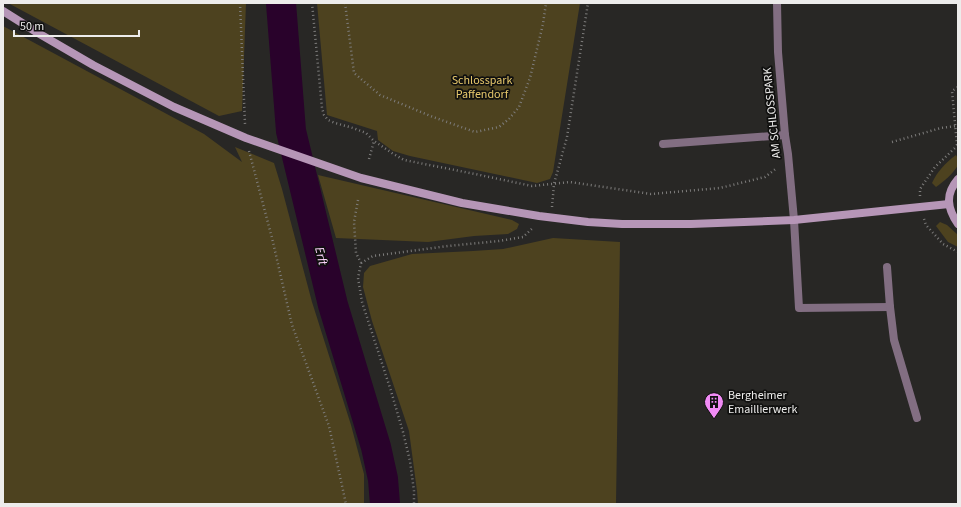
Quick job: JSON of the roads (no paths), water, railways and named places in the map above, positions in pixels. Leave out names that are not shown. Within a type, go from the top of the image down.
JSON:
[{"type":"main road","points":[[3,11],[93,65],[174,107],[246,138],[361,178],[462,203],[539,216],[588,222],[629,224],[691,224],[794,220],[949,204]]},
{"type":"main road","points":[[958,179],[953,185],[949,195],[949,204],[952,216],[958,224]]},
{"type":"street","name":"AM SCHLOSSPARK","points":[[777,3],[778,52],[794,220],[799,308],[890,307]]},
{"type":"street","points":[[663,144],[785,136]]},
{"type":"street","points":[[887,267],[894,340],[917,418]]},
{"type":"waterway","name":"Erft","points":[[281,3],[291,131],[333,305],[376,447],[383,479],[385,504]]},
{"type":"place","name":"Bergheimer Emaillierwerk","points":[[714,419]]},
{"type":"park label","name":"Schlosspark Paffendorf","points":[[482,87]]}]
